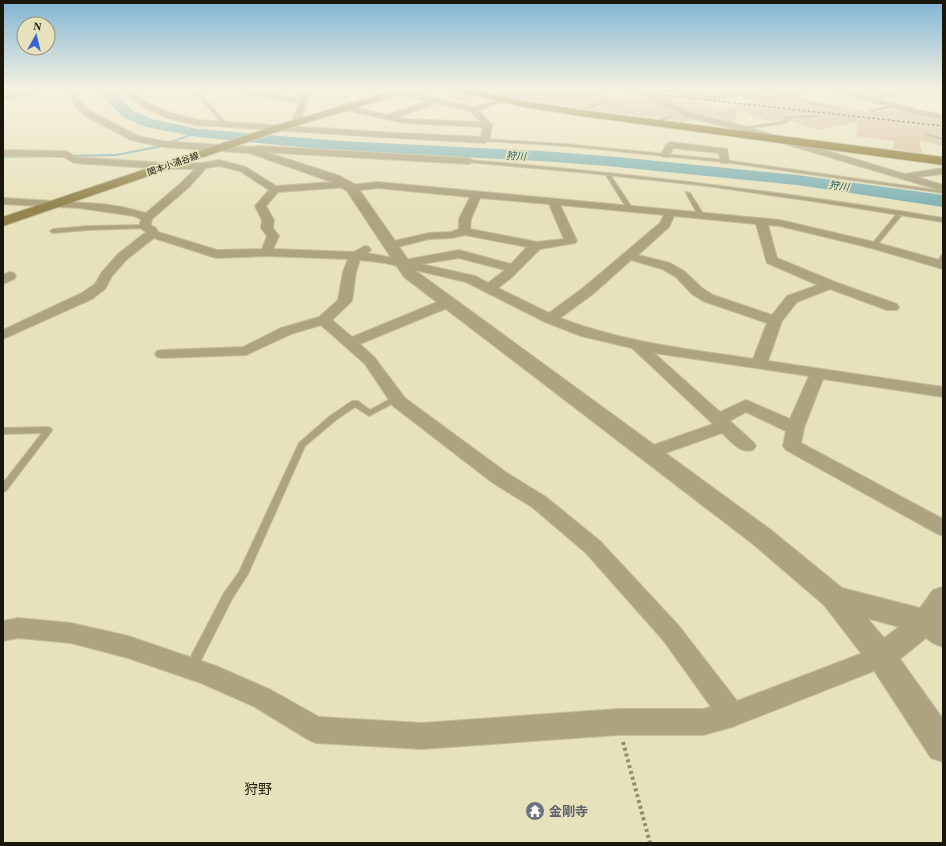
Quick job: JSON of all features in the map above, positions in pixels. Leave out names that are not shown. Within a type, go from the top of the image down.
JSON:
[{"type":"main road","points":[[692,127],[943,161]]},
{"type":"main road","name":"関本小涌谷線","points":[[3,222],[277,128]]},
{"type":"street","points":[[115,127],[135,138],[163,144],[225,146],[250,150],[349,186],[410,274],[651,452],[762,537],[834,597],[881,657],[943,746]]},
{"type":"street","points":[[270,127],[359,134],[485,140],[488,127]]},
{"type":"street","points":[[359,134],[364,127]]},
{"type":"street","points":[[741,128],[943,188]]},
{"type":"street","points":[[666,155],[670,145],[724,150],[724,161]]},
{"type":"street","points":[[250,150],[261,149],[469,161]]},
{"type":"street","points":[[3,154],[66,154],[74,160],[166,166],[203,166],[219,163],[242,169],[274,189],[378,185],[761,221],[793,225],[942,262]]},
{"type":"street","points":[[3,336],[87,296],[100,286],[106,275],[148,226],[203,166]]},
{"type":"street","points":[[903,176],[943,171]]},
{"type":"street","points":[[266,252],[273,236],[267,228],[268,220],[260,206],[274,189]]},
{"type":"street","points":[[464,231],[465,220],[476,194]]},
{"type":"street","points":[[3,201],[100,207],[144,215],[148,226],[216,254],[266,252],[357,256],[401,263],[470,279],[550,319],[586,333],[638,345],[943,392]]},
{"type":"street","points":[[162,354],[246,351],[286,331],[324,320],[345,301],[348,275],[357,256],[362,251],[429,236],[452,235],[464,231],[537,246],[571,241],[553,202]]},
{"type":"street","points":[[550,319],[588,291],[665,225],[670,213]]},
{"type":"street","points":[[761,221],[771,260],[830,285],[892,308]]},
{"type":"street","points":[[488,288],[507,275],[530,251],[537,246]]},
{"type":"street","points":[[401,263],[459,254],[514,268]]},
{"type":"street","points":[[629,256],[666,266],[680,274],[697,291],[708,298],[775,321]]},
{"type":"street","points":[[759,364],[775,321],[792,299],[830,285]]},
{"type":"street","points":[[351,343],[447,302]]},
{"type":"street","points":[[324,320],[370,361],[397,399],[500,478],[539,502],[592,547],[671,633],[732,715]]},
{"type":"street","points":[[638,345],[747,446]]},
{"type":"street","points":[[818,373],[795,428],[792,446],[943,528]]},
{"type":"street","points":[[651,452],[722,423],[746,406],[795,428]]},
{"type":"street","points":[[834,597],[934,628]]},
{"type":"street","points":[[3,631],[18,628],[71,633],[128,647],[207,674],[262,698],[316,730],[422,736],[618,722],[703,722],[732,715],[881,657],[934,628],[943,598]]},
{"type":"lane","points":[[741,128],[745,127]]},
{"type":"lane","points":[[926,134],[943,139]]},
{"type":"lane","points":[[485,140],[666,155]]},
{"type":"lane","points":[[469,161],[544,167],[719,186],[796,196],[943,220]]},
{"type":"lane","points":[[724,161],[943,192]]},
{"type":"lane","points":[[609,177],[630,209]]},
{"type":"lane","points":[[688,193],[701,215]]},
{"type":"lane","points":[[874,245],[898,216]]},
{"type":"lane","points":[[53,231],[148,226]]},
{"type":"lane","points":[[191,669],[228,596],[243,574],[302,445],[333,418],[356,403],[369,414],[397,399]]},
{"type":"lane","points":[[3,431],[48,430],[3,489]]},
{"type":"path","points":[[618,722],[650,843]]},
{"type":"building","points":[[810,127],[831,127],[818,130]]},
{"type":"building","points":[[857,127],[943,127],[943,136],[926,132],[924,136],[943,141],[943,146],[919,140],[922,153],[893,149],[894,141],[856,136]]},
{"type":"waterway","name":"狩川","points":[[169,127],[198,133],[340,146],[542,156],[607,161],[797,180],[943,201]]},
{"type":"waterway","points":[[3,157],[116,155],[157,147],[198,133]]},
{"type":"place","name":"金剛寺","points":[[535,811]]},
{"type":"district","name":"狩野","points":[[258,789]]}]
